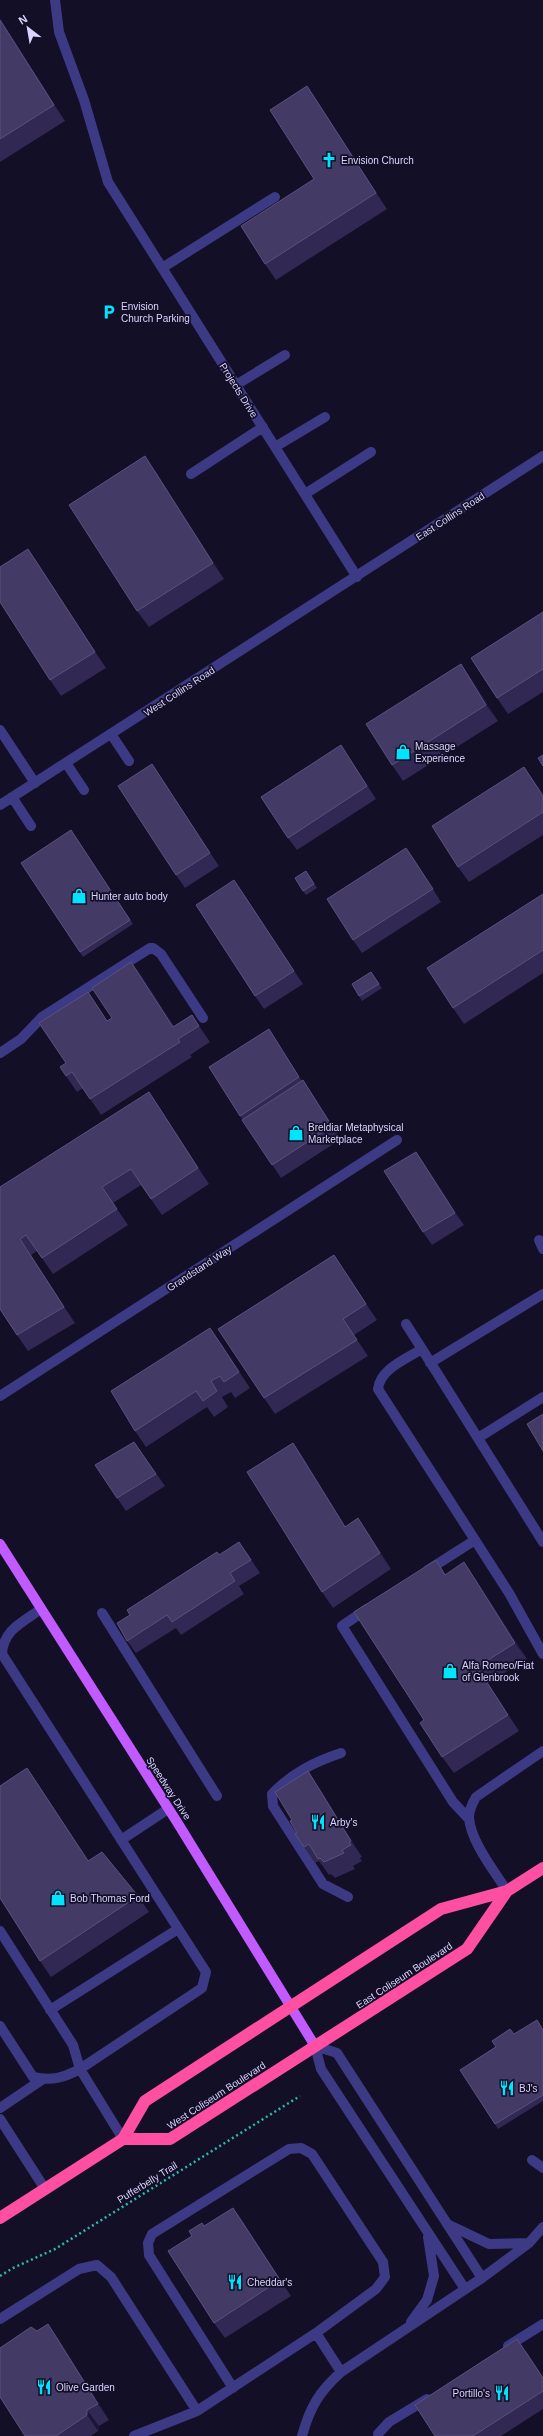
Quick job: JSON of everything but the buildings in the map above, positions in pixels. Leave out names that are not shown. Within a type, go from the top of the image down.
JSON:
[{"type":"highway","name":"East Coliseum Boulevard","points":[[292,2006],[441,1909],[508,1891],[543,1868]]},
{"type":"highway","name":"East Coliseum Boulevard","points":[[315,2046],[467,1949],[508,1891]]},
{"type":"highway","points":[[0,2218],[123,2139],[145,2101],[292,2006]]},
{"type":"highway","name":"West Coliseum Boulevard","points":[[123,2139],[170,2139],[315,2046]]},
{"type":"main road","name":"Speedway Drive","points":[[0,1544],[292,2006],[315,2046]]},
{"type":"street","name":"Projects Drive","points":[[55,0],[64,45],[84,100],[108,182],[120,204],[276,447],[357,577]]},
{"type":"street","points":[[162,268],[275,197]]},
{"type":"street","points":[[236,385],[285,355]]},
{"type":"street","points":[[276,447],[325,417]]},
{"type":"street","points":[[192,474],[263,428]]},
{"type":"street","points":[[305,494],[371,452]]},
{"type":"street","name":"East Collins Road","points":[[357,577],[543,456]]},
{"type":"street","name":"West Collins Road","points":[[0,805],[357,577]]},
{"type":"street","points":[[0,730],[35,783]]},
{"type":"street","points":[[111,734],[129,761]]},
{"type":"street","points":[[66,763],[84,790]]},
{"type":"street","points":[[12,797],[31,826]]},
{"type":"street","points":[[0,1053],[20,1039],[42,1017],[150,948],[154,948],[161,954],[204,1018]]},
{"type":"street","name":"Grandstand Way","points":[[0,1396],[397,1140]]},
{"type":"street","points":[[430,1363],[543,1294]]},
{"type":"street","points":[[406,1324],[543,1542]]},
{"type":"street","points":[[422,1349],[388,1370],[379,1381],[378,1389],[509,1593],[543,1654]]},
{"type":"street","points":[[478,1438],[543,1397]]},
{"type":"street","points":[[422,1574],[475,1540]]},
{"type":"street","points":[[375,1604],[342,1626],[453,1802],[469,1819]]},
{"type":"street","points":[[0,2026],[33,2077],[44,2079],[61,2078],[80,2069],[202,1988],[206,1972],[2,1654],[1,1642],[6,1634],[41,1609]]},
{"type":"street","points":[[102,1613],[217,1796]]},
{"type":"street","points":[[508,1891],[478,1846],[469,1819],[470,1808],[476,1797],[543,1750]]},
{"type":"street","points":[[341,1753],[316,1761],[282,1783],[272,1794],[273,1806],[323,1884],[348,1897]]},
{"type":"street","points":[[121,1840],[168,1809]]},
{"type":"street","points":[[50,2010],[178,1928]]},
{"type":"street","points":[[0,1931],[73,2045],[80,2069],[123,2139]]},
{"type":"street","points":[[315,2046],[337,2053],[482,2278]]},
{"type":"street","points":[[315,2046],[321,2069],[465,2289]]},
{"type":"street","points":[[0,2108],[44,2079]]},
{"type":"street","points":[[0,2119],[45,2189]]},
{"type":"street","points":[[134,2436],[197,2411],[233,2388],[316,2333],[376,2288],[385,2277],[383,2262],[312,2154],[301,2148],[289,2149],[152,2234],[148,2243],[149,2255],[233,2388]]},
{"type":"street","points":[[532,2160],[543,2168]]},
{"type":"street","points":[[447,2224],[489,2244],[529,2244]]},
{"type":"street","points":[[302,2436],[311,2409],[323,2388],[341,2372],[482,2278],[529,2244],[543,2227]]},
{"type":"street","points":[[409,2327],[427,2300],[434,2276],[427,2233]]},
{"type":"street","points":[[0,2319],[79,2269],[97,2266],[111,2277],[197,2411]]},
{"type":"street","points":[[499,2352],[543,2324]]},
{"type":"street","points":[[316,2333],[341,2372]]},
{"type":"street","points":[[378,2434],[389,2422],[434,2394]]},
{"type":"path","name":"Pufferbelly Trail","points":[[0,2276],[13,2268],[55,2249],[300,2096]]},
{"type":"place","name":"Envision Church","points":[[329,160]]},
{"type":"place","name":"Envision Church Parking","points":[[109,312]]},
{"type":"place","name":"Massage Experience","points":[[403,752]]},
{"type":"place","name":"Hunter auto body","points":[[79,896]]},
{"type":"place","name":"Breldiar Metaphysical Marketplace","points":[[296,1133]]},
{"type":"place","name":"Alfa Romeo/Fiat of Glenbrook","points":[[450,1671]]},
{"type":"place","name":"Arby's","points":[[318,1822]]},
{"type":"place","name":"Bob Thomas Ford","points":[[58,1898]]},
{"type":"place","name":"BJ's","points":[[507,2088]]},
{"type":"place","name":"Cheddar's","points":[[235,2282]]},
{"type":"place","name":"Olive Garden","points":[[44,2387]]},
{"type":"place","name":"Portillo's","points":[[502,2393]]}]
